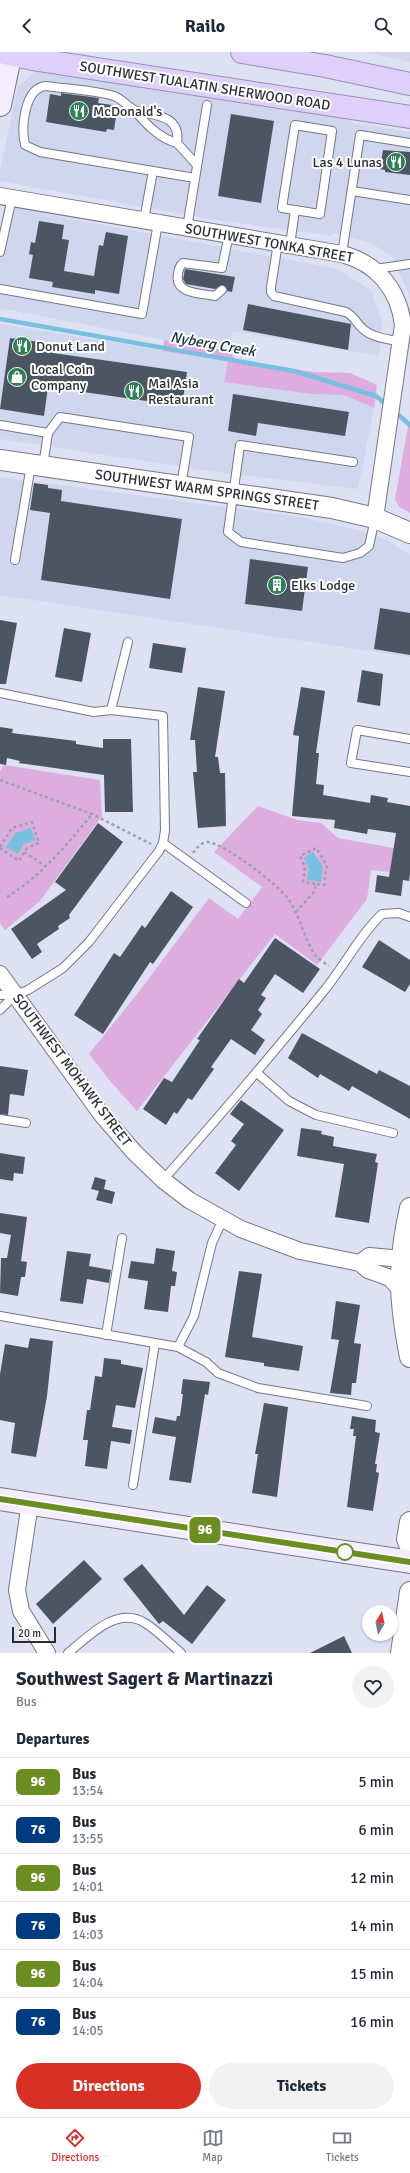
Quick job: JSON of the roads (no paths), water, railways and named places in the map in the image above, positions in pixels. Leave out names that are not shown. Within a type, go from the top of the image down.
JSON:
[{"type":"highway","points":[[242,52],[325,66],[410,84]]},
{"type":"highway","name":"SOUTHWEST TUALATIN SHERWOOD ROAD","points":[[7,53],[410,117]]},
{"type":"main road","points":[[0,105],[7,53]]},
{"type":"main road","points":[[0,1499],[410,1562]]},
{"type":"street","name":"SOUTHWEST TONKA STREET","points":[[6,197],[342,254],[359,260],[374,269],[387,282],[406,317],[393,393],[375,518]]},
{"type":"street","name":"SOUTHWEST WARM SPRINGS STREET","points":[[0,460],[332,508],[375,518],[410,533]]},
{"type":"street","name":"SOUTHWEST MOHAWK STREET","points":[[0,974],[8,995],[117,1134],[164,1180],[190,1200],[241,1229],[300,1251],[360,1263],[368,1270],[390,1278],[400,1289]]},
{"type":"street","points":[[410,1213],[402,1259],[400,1289],[410,1357]]},
{"type":"street","points":[[360,1263],[369,1256],[402,1259]]},
{"type":"street","points":[[30,1503],[17,1590],[21,1611],[47,1653]]},
{"type":"street","points":[[410,1522],[407,1540],[410,1547]]},
{"type":"street","points":[[400,1653],[410,1592]]},
{"type":"lane","points":[[195,178],[40,152],[26,145],[23,136],[29,97],[39,86],[114,96],[135,111],[158,135],[167,140],[178,143],[197,166]]},
{"type":"lane","points":[[187,228],[207,105]]},
{"type":"lane","points":[[135,111],[164,117],[171,122],[178,136],[178,143]]},
{"type":"lane","points":[[295,125],[332,131],[320,214],[295,210],[282,208],[295,125]]},
{"type":"lane","points":[[342,254],[360,135],[410,143]]},
{"type":"lane","points":[[0,289],[142,314],[151,221],[153,171]]},
{"type":"lane","points":[[352,191],[410,200]]},
{"type":"lane","points":[[0,252],[6,197]]},
{"type":"lane","points":[[295,210],[271,287],[271,292],[274,296],[346,312],[352,315],[359,325],[367,332],[401,342]]},
{"type":"lane","points":[[222,290],[215,296],[184,290],[180,288],[177,280],[180,265],[183,263],[224,271],[229,234]]},
{"type":"lane","points":[[374,269],[410,264]]},
{"type":"lane","points":[[15,560],[37,465],[48,433],[60,417],[189,436],[181,486]]},
{"type":"lane","points":[[0,425],[48,433]]},
{"type":"lane","points":[[353,462],[240,445],[228,532],[241,542],[343,558],[360,553],[369,546],[375,518]]},
{"type":"lane","points":[[111,710],[128,642]]},
{"type":"lane","points":[[0,693],[94,712],[111,710],[163,716],[165,830],[161,847],[89,942],[63,968],[28,990],[8,995],[0,1010]]},
{"type":"lane","points":[[410,739],[357,730],[352,763],[410,772]]},
{"type":"lane","points":[[161,847],[188,860],[246,903]]},
{"type":"lane","points":[[164,1180],[257,1073],[337,972],[368,927],[382,914],[399,914],[410,917]]},
{"type":"lane","points":[[257,1073],[290,1101],[316,1115],[393,1133]]},
{"type":"lane","points":[[0,1119],[26,1123]]},
{"type":"lane","points":[[178,1347],[194,1316],[212,1243],[223,1219]]},
{"type":"lane","points":[[106,1335],[122,1238]]},
{"type":"lane","points":[[0,1316],[178,1347],[206,1362],[218,1373],[258,1388],[367,1406]]},
{"type":"lane","points":[[133,1484],[155,1343]]},
{"type":"lane","points":[[68,1653],[108,1622],[118,1618],[134,1619],[144,1623],[180,1653]]},
{"type":"water","points":[[31,828],[35,840],[24,844],[18,854],[6,847],[15,833]]},
{"type":"water","points":[[313,852],[323,867],[321,882],[307,880],[309,868],[304,858]]},
{"type":"waterway","name":"Nyberg Creek","points":[[0,319],[294,371],[376,396],[388,406]]},
{"type":"waterway","name":"Nyberg Creek","points":[[394,411],[410,425]]},
{"type":"place","name":"McDonald's","points":[[79,111]]},
{"type":"place","name":"Las 4 Lunas","points":[[396,162]]},
{"type":"place","name":"Donut Land","points":[[22,346]]},
{"type":"place","name":"Local Coin Company","points":[[17,377]]},
{"type":"place","name":"Mai Asia Restaurant","points":[[134,391]]},
{"type":"place","name":"Elks Lodge","points":[[277,585]]}]
